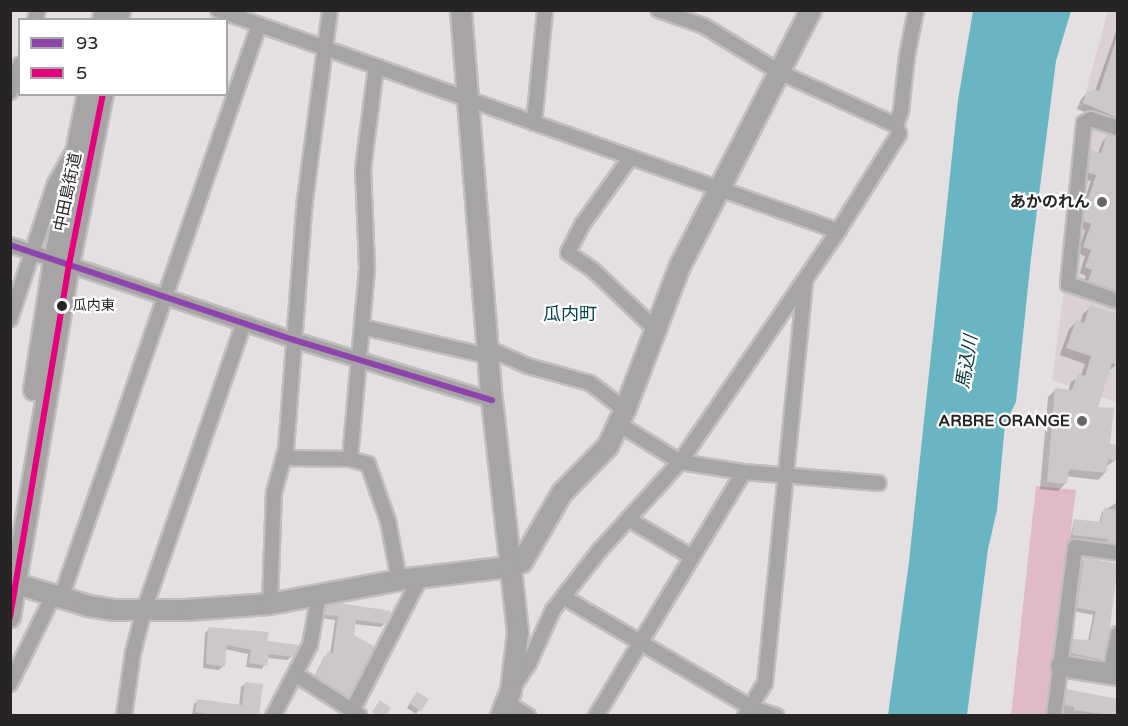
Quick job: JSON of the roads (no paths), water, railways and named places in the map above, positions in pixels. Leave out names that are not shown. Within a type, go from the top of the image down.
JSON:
[{"type":"street","points":[[218,10],[838,231]]},
{"type":"street","points":[[270,604],[274,492],[283,458],[305,200],[330,10]]},
{"type":"street","points":[[461,10],[492,400],[518,633],[506,703]]},
{"type":"street","points":[[534,123],[545,10]]},
{"type":"street","points":[[658,10],[676,14],[704,26],[779,72],[896,125]]},
{"type":"street","points":[[13,583],[98,607],[186,610],[270,604],[406,579],[510,567],[522,562],[562,493],[608,446],[622,417],[680,266],[811,10]]},
{"type":"street","points":[[506,703],[529,663],[553,610],[565,598],[600,550],[680,462],[838,231],[899,134],[896,125],[901,111],[907,56],[916,10]]},
{"type":"street","points":[[10,684],[57,597],[259,25]]},
{"type":"street","points":[[350,459],[367,267],[363,169],[376,68]]},
{"type":"street","points":[[10,92],[18,70]]},
{"type":"street","name":"中田島街道","points":[[10,617],[13,583],[78,143],[88,96]]},
{"type":"street","name":"中田島街道","points":[[10,538],[61,263],[103,96]]},
{"type":"street","points":[[1118,128],[1091,119],[1084,123],[1068,284],[1118,301]]},
{"type":"street","points":[[10,318],[55,184],[78,143]]},
{"type":"street","points":[[630,158],[582,225],[568,253],[592,269],[656,330]]},
{"type":"street","points":[[10,245],[294,340],[492,400]]},
{"type":"street","points":[[748,711],[765,683],[805,280]]},
{"type":"street","points":[[124,716],[134,653],[144,610],[244,323]]},
{"type":"street","points":[[362,327],[488,352],[590,383],[622,417],[680,462],[744,472],[879,483]]},
{"type":"street","points":[[283,458],[350,459],[368,464],[406,579],[416,586],[356,713],[295,674]]},
{"type":"street","points":[[596,716],[744,472]]},
{"type":"street","points":[[628,519],[692,557]]},
{"type":"street","points":[[1054,716],[1075,547],[1118,552]]},
{"type":"street","points":[[273,716],[309,645],[319,596]]},
{"type":"street","points":[[565,598],[640,641],[748,711],[776,716]]},
{"type":"street","points":[[1061,666],[1114,674],[1118,634]]},
{"type":"street","points":[[506,703],[528,716]]},
{"type":"water","name":"馬込川","points":[[973,11],[1071,11],[1056,61],[1031,258],[1016,402],[1005,424],[997,510],[988,549],[967,715],[888,715],[909,562],[958,100]]},
{"type":"place","name":"あかのれん","points":[[1102,202]]},
{"type":"place","name":"瓜内東","points":[[62,306]]},
{"type":"place","name":"ARBRE ORANGE","points":[[1082,421]]},
{"type":"district","name":"瓜内町","points":[[570,314]]}]
